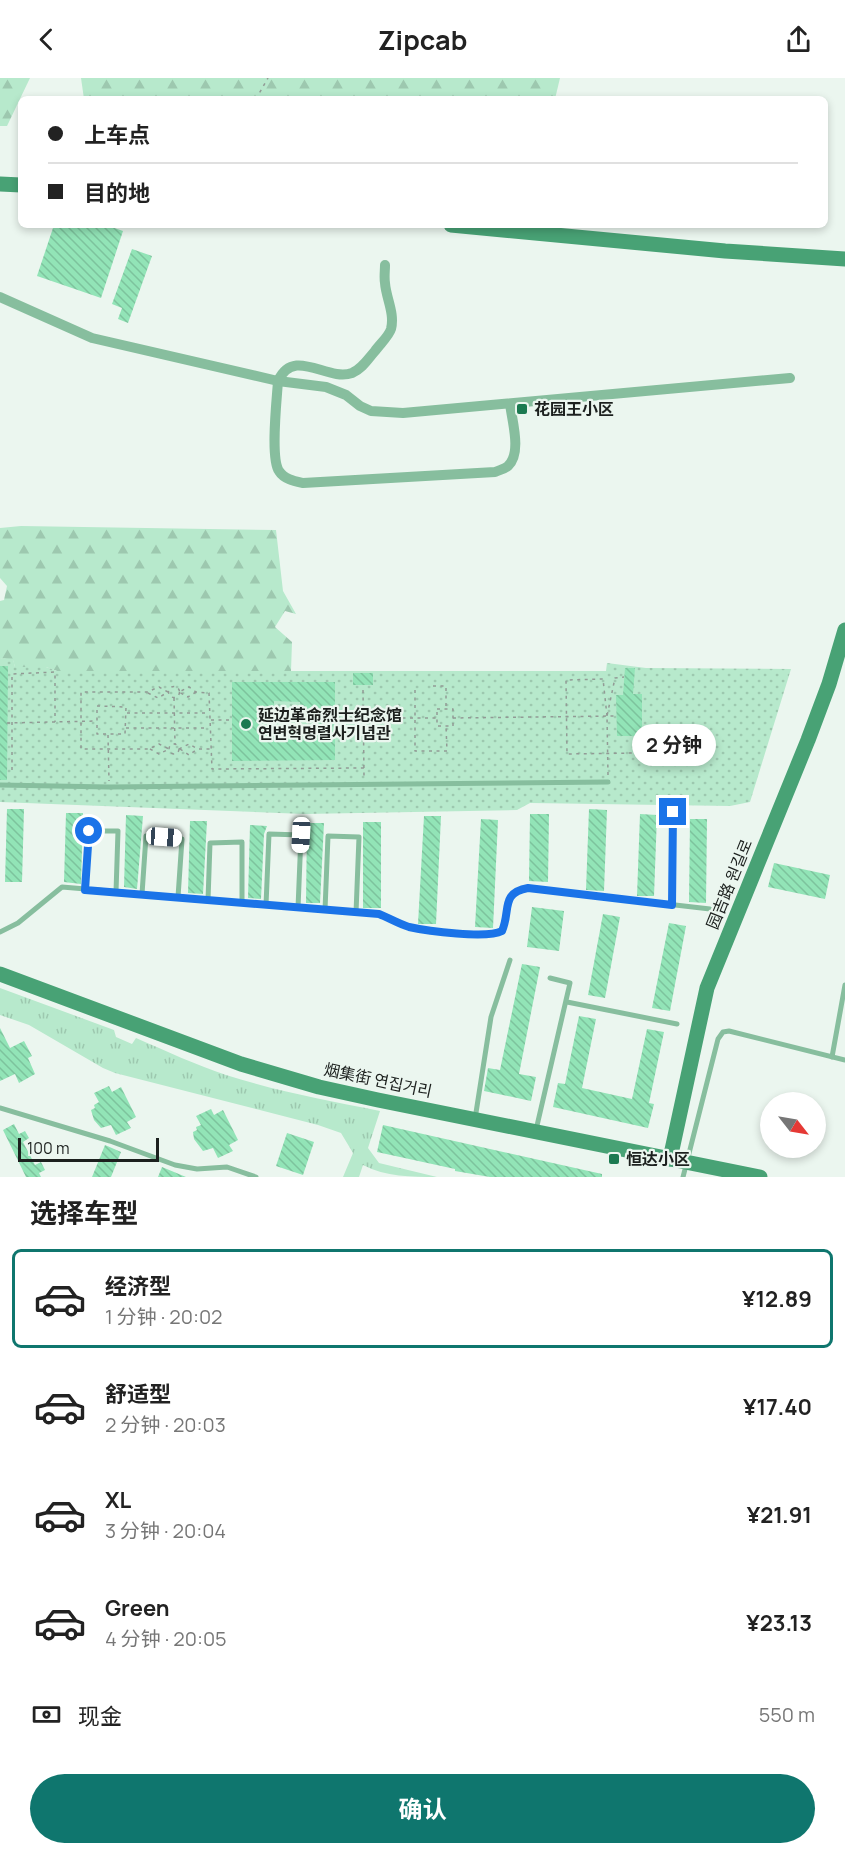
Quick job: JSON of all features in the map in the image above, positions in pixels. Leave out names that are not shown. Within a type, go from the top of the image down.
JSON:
[{"type":"main road","points":[[0,184],[18,185]]},
{"type":"main road","points":[[483,228],[725,251],[845,259]]},
{"type":"main road","name":"园吉路 원길로","points":[[670,1159],[707,988],[815,722],[845,630]]},
{"type":"main road","name":"烟集街 연집거리","points":[[0,974],[241,1065],[368,1098],[760,1177]]},
{"type":"street","points":[[385,265],[385,284],[392,319],[390,331],[362,367],[343,375],[309,366],[291,366],[283,370],[278,381],[275,455],[278,470],[290,480],[303,483],[495,472],[507,467],[513,459],[515,447],[510,404]]},
{"type":"street","points":[[0,297],[92,338],[278,381],[326,387],[346,394],[360,406],[371,411],[403,413],[790,378]]},
{"type":"lane","points":[[0,785],[109,787],[608,782]]},
{"type":"lane","points":[[672,905],[673,812]]},
{"type":"lane","points":[[85,890],[89,831],[118,831],[116,892]]},
{"type":"lane","points":[[266,905],[269,834],[301,835],[298,908]]},
{"type":"lane","points":[[142,894],[146,836],[182,839],[178,897]]},
{"type":"lane","points":[[325,910],[328,836],[359,837],[356,913]]},
{"type":"lane","points":[[208,900],[210,843],[242,842],[242,903]]},
{"type":"lane","points":[[0,932],[18,923],[62,887],[379,914],[411,927],[480,935],[495,935],[502,931],[510,898],[519,890],[528,888],[710,909]]},
{"type":"lane","points":[[475,1119],[491,1017],[510,960]]},
{"type":"lane","points":[[535,1132],[570,983],[550,978]]},
{"type":"lane","points":[[832,1057],[845,985]]},
{"type":"lane","points":[[567,1002],[677,1024]]},
{"type":"lane","points":[[683,1177],[718,1039],[723,1032],[729,1031],[845,1060]]},
{"type":"lane","points":[[0,1108],[110,1141],[175,1165],[197,1168],[226,1167],[256,1177]]},
{"type":"path","points":[[258,96],[268,78]]},
{"type":"path","points":[[12,770],[12,674],[55,672],[55,722]]},
{"type":"path","points":[[607,716],[615,678],[624,677]]},
{"type":"path","points":[[608,782],[608,753],[607,716],[603,680],[566,680],[567,754],[608,753],[636,753]]},
{"type":"path","points":[[433,686],[446,687],[446,709]]},
{"type":"path","points":[[174,698],[159,687],[147,692],[81,692],[81,749],[149,749],[159,754],[175,744]]},
{"type":"path","points":[[147,692],[158,698],[174,687],[189,697],[196,692]]},
{"type":"path","points":[[198,749],[189,755],[175,744],[174,698],[179,692],[189,687],[196,692],[209,693],[212,769],[364,768]]},
{"type":"path","points":[[363,690],[364,784]]},
{"type":"path","points":[[415,690],[415,752],[447,751],[446,726]]},
{"type":"path","points":[[97,706],[126,707],[126,713],[125,734],[96,734],[97,706]]},
{"type":"path","points":[[437,709],[446,709],[453,709],[453,726],[437,726],[437,709]]},
{"type":"path","points":[[126,713],[210,713]]},
{"type":"path","points":[[453,718],[616,716]]},
{"type":"path","points":[[335,718],[437,718]]},
{"type":"path","points":[[8,723],[97,720]]},
{"type":"path","points":[[210,720],[232,720]]},
{"type":"path","points":[[125,728],[210,728]]},
{"type":"path","points":[[108,734],[109,787]]},
{"type":"path","points":[[149,749],[159,744],[169,749],[174,755],[179,749],[189,744],[198,749],[211,750]]},
{"type":"green space","points":[[0,78],[30,78],[21,96],[18,96],[18,103],[7,126],[0,126]]},
{"type":"green space","points":[[81,78],[560,78],[556,96],[84,96]]},
{"type":"green space","points":[[21,526],[276,530],[283,591],[296,614],[285,611],[275,627],[292,642],[291,671],[57,671],[46,667],[15,667],[13,660],[0,658],[0,601],[4,600],[7,586],[0,578],[0,528]]},
{"type":"green space","points":[[0,658],[13,659],[15,667],[46,667],[57,671],[606,671],[607,663],[646,668],[791,669],[750,802],[730,806],[530,803],[517,810],[304,814],[0,802]]},
{"type":"green space","points":[[0,988],[114,1030],[116,1037],[132,1044],[136,1038],[226,1075],[283,1091],[380,1111],[368,1148],[379,1163],[437,1177],[390,1174],[363,1165],[359,1177],[343,1177],[353,1153],[341,1133],[103,1068],[29,1025],[0,1015]]},
{"type":"building","points":[[53,228],[114,228],[123,231],[101,298],[37,276]]},
{"type":"building","points":[[132,249],[152,256],[128,323],[118,319],[122,308],[112,304]]},
{"type":"building","points":[[0,666],[8,666],[7,780],[0,780]]},
{"type":"building","points":[[625,668],[635,668],[633,694],[642,694],[642,736],[617,736],[616,695],[623,695]]},
{"type":"building","points":[[353,673],[373,673],[373,685],[353,685]]},
{"type":"building","name":"延边革命烈士纪念馆 연변혁명렬사기념관","points":[[232,682],[335,682],[335,760],[232,761]],"holes":[[[274,701],[300,702],[300,709],[317,709],[316,728],[298,728],[298,735],[273,735],[273,727],[260,727],[261,708],[274,709]]]},
{"type":"building","points":[[7,809],[24,809],[22,882],[5,882]]},
{"type":"building","points":[[589,809],[607,810],[604,891],[586,890]]},
{"type":"building","points":[[66,813],[83,813],[81,884],[64,882]]},
{"type":"building","points":[[530,814],[549,814],[548,882],[529,881]]},
{"type":"building","points":[[640,814],[657,815],[654,896],[637,896]]},
{"type":"building","points":[[126,815],[143,816],[137,889],[124,887]]},
{"type":"building","points":[[424,816],[441,816],[436,924],[418,924]]},
{"type":"building","points":[[481,819],[498,820],[493,928],[475,927]]},
{"type":"building","points":[[690,819],[707,819],[706,903],[689,902]]},
{"type":"building","points":[[190,821],[207,821],[203,894],[188,893]]},
{"type":"building","points":[[363,822],[381,822],[381,908],[363,908]]},
{"type":"building","points":[[307,823],[324,823],[320,903],[306,903]]},
{"type":"building","points":[[250,825],[267,826],[264,834],[261,899],[248,898]]},
{"type":"building","points":[[774,863],[830,875],[825,899],[768,887]]},
{"type":"building","points":[[532,907],[564,911],[559,951],[527,947]]},
{"type":"building","points":[[603,914],[620,917],[605,998],[588,995]]},
{"type":"building","points":[[669,923],[686,926],[670,1011],[652,1008]]},
{"type":"building","points":[[522,964],[540,967],[519,1074],[536,1077],[531,1101],[484,1091],[488,1068],[500,1070]]},
{"type":"building","points":[[579,1016],[596,1019],[582,1088],[632,1099],[647,1029],[664,1032],[649,1103],[654,1104],[648,1128],[553,1107],[558,1083],[565,1084]]},
{"type":"building","points":[[0,1028],[10,1048],[24,1041],[32,1056],[28,1058],[35,1074],[19,1083],[15,1074],[0,1081]]},
{"type":"building","points":[[109,1086],[112,1092],[121,1087],[136,1117],[127,1122],[131,1128],[116,1135],[111,1125],[101,1128],[94,1120],[91,1110],[99,1102],[94,1093]]},
{"type":"building","points":[[211,1109],[214,1115],[223,1110],[238,1140],[229,1145],[233,1151],[218,1158],[213,1148],[203,1151],[194,1139],[193,1132],[201,1125],[196,1116]]},
{"type":"building","points":[[14,1124],[19,1134],[25,1131],[29,1138],[23,1142],[35,1165],[41,1162],[45,1170],[39,1173],[41,1177],[26,1177],[3,1130]]},
{"type":"building","points":[[383,1125],[602,1174],[602,1177],[490,1177],[455,1171],[455,1169],[377,1152]]},
{"type":"building","points":[[287,1133],[314,1142],[303,1175],[276,1166]]},
{"type":"building","points":[[105,1145],[121,1152],[111,1177],[92,1177]]},
{"type":"building","points":[[162,1167],[186,1177],[158,1177]]},
{"type":"place","name":"花园王小区","points":[[522,409]]},
{"type":"place","name":"延边革命烈士纪念馆 연변혁명렬사기념관","points":[[246,724]]},
{"type":"place","name":"恒达小区","points":[[614,1159]]},
{"type":"route","points":[[89,831],[85,890],[379,914],[411,927],[495,935],[502,931],[507,904],[513,893],[528,888],[672,905],[673,812]]}]
